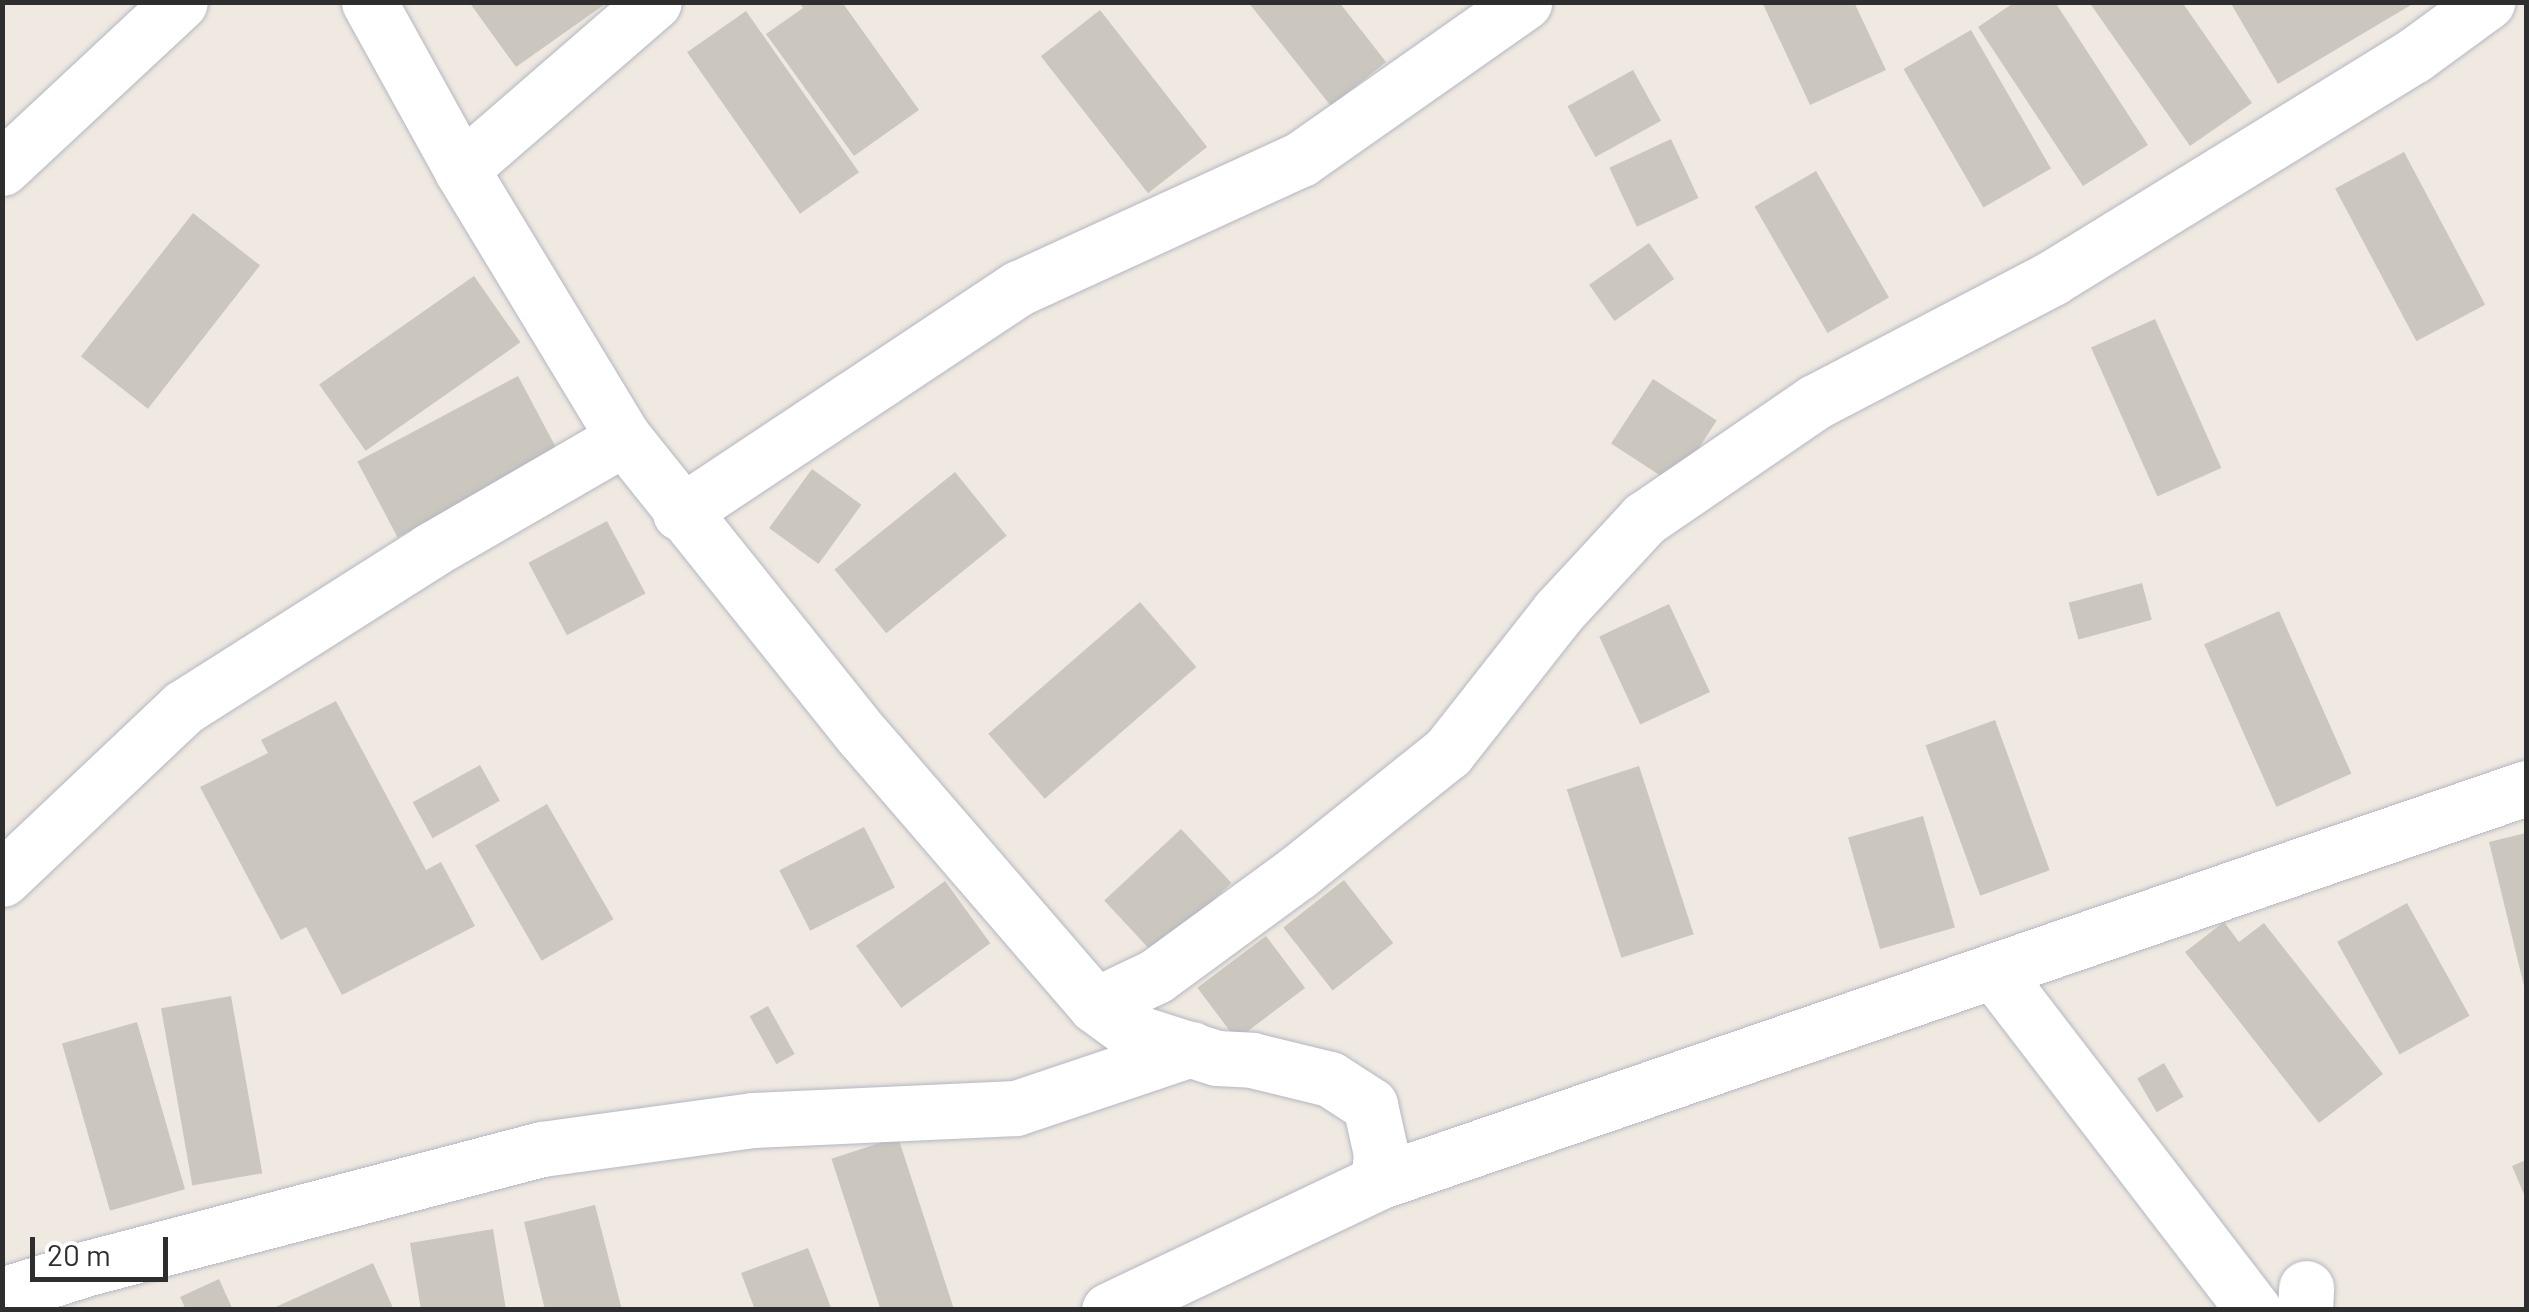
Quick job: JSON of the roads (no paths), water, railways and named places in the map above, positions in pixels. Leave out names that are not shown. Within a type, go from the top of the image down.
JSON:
[{"type":"street","points":[[2,168],[180,2]]},
{"type":"street","points":[[369,2],[460,168],[624,438],[648,462],[680,513],[862,736],[1096,1005],[1129,1030],[1190,1049],[1330,1079],[1370,1105],[1381,1154],[1378,1182]]},
{"type":"street","points":[[460,168],[654,2]]},
{"type":"street","points":[[680,513],[1019,288],[1301,159],[1524,2]]},
{"type":"street","points":[[1096,1005],[1156,976],[1298,872],[1448,752],[1558,612],[1644,519],[1815,402],[2052,278],[2414,56],[2487,2]]},
{"type":"street","points":[[2,878],[184,706],[430,550],[624,438]]},
{"type":"street","points":[[1110,1310],[1378,1182],[1996,974],[2526,788]]},
{"type":"street","points":[[1996,974],[2254,1310]]},
{"type":"street","points":[[2,1295],[88,1268],[542,1149],[753,1120],[1016,1108],[1190,1049]]}]
